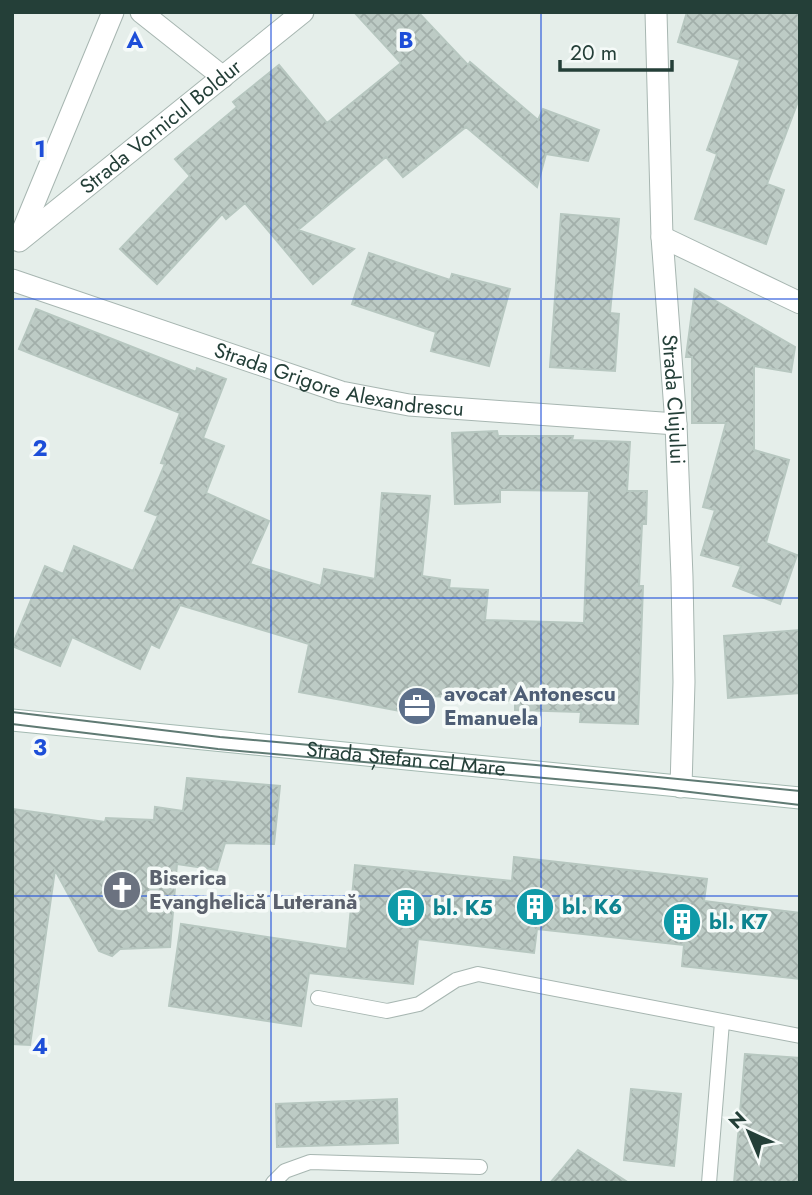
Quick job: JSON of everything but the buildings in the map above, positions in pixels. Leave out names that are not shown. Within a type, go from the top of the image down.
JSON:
[{"type":"street","points":[[15,246],[113,12]]},
{"type":"street","points":[[141,12],[223,77]]},
{"type":"street","name":"Strada Vornicul Boldur","points":[[15,246],[303,12]]},
{"type":"street","name":"Strada Clujului","points":[[656,12],[662,237],[676,424],[684,682],[681,787]]},
{"type":"street","points":[[662,237],[800,303]]},
{"type":"street","name":"Strada Grigore Alexandrescu","points":[[12,280],[341,392],[409,405],[676,424]]},
{"type":"street","name":"Strada Ștefan cel Mare","points":[[12,720],[800,798]]},
{"type":"lane","points":[[318,998],[387,1011],[419,1004],[456,980],[478,974],[800,1036]]},
{"type":"lane","points":[[709,1183],[722,1022]]},
{"type":"lane","points":[[273,1183],[285,1171],[310,1162],[480,1167]]},
{"type":"tram line","points":[[12,712],[220,737],[800,791]]},
{"type":"tram line","points":[[12,724],[218,749],[656,788],[800,805]]},
{"type":"place","name":"avocat Antonescu Emanuela","points":[[417,706]]},
{"type":"place","name":"Biserica Evanghelică Luterană","points":[[122,890]]},
{"type":"place","name":"bl. K6","points":[[535,907]]},
{"type":"place","name":"bl. K5","points":[[406,908]]},
{"type":"place","name":"bl. K7","points":[[682,922]]}]
